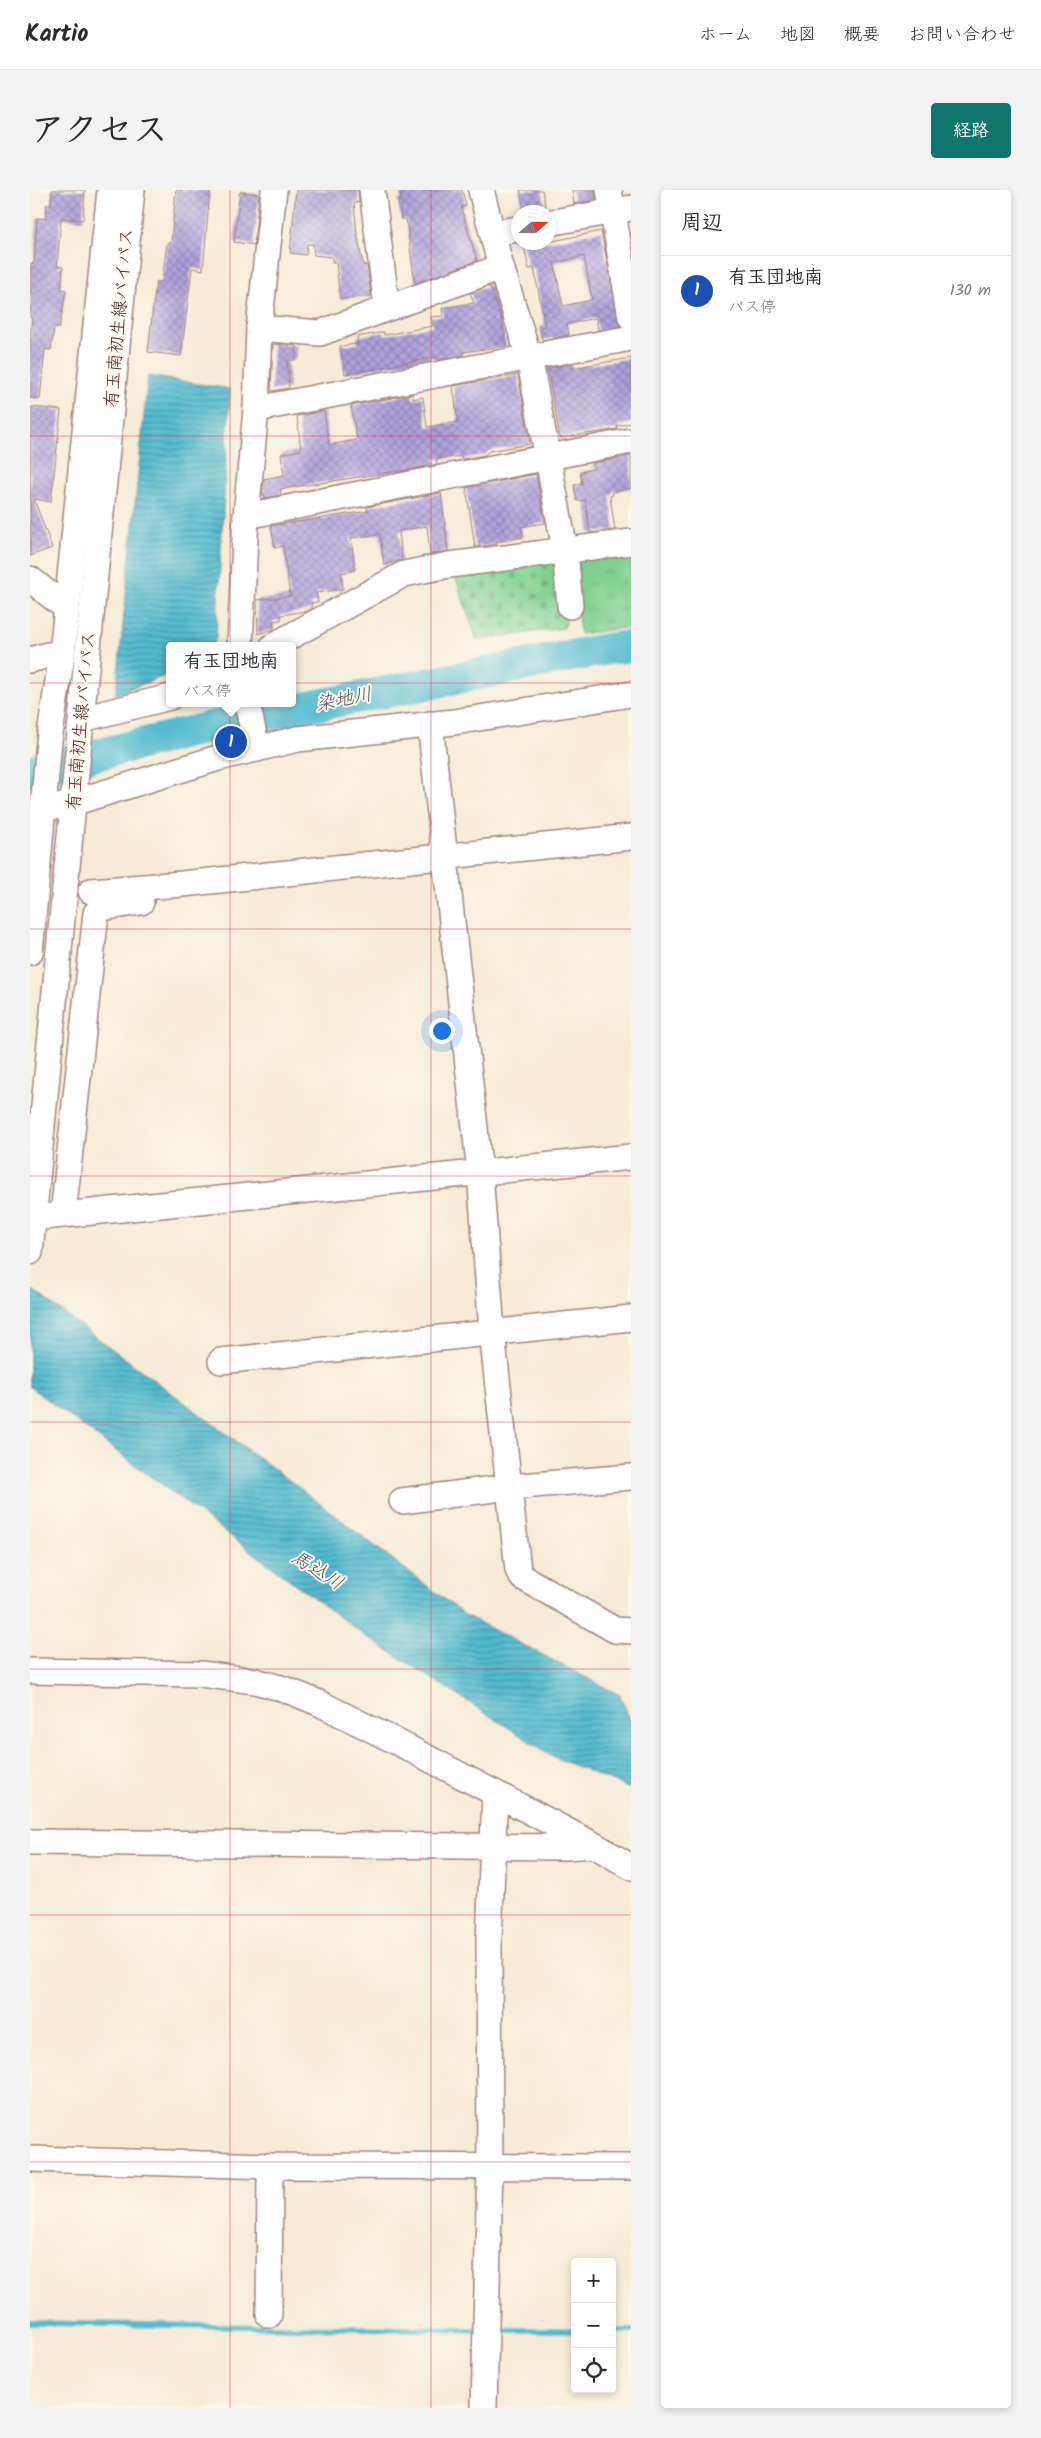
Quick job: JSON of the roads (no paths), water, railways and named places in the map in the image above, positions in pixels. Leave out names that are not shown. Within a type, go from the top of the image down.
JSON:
[{"type":"street","name":"有玉南初生線バイパス","points":[[30,952],[39,808],[62,654],[110,190]]},
{"type":"street","name":"有玉南初生線バイパス","points":[[30,1247],[132,190]]},
{"type":"street","points":[[240,642],[246,516],[256,409],[259,328],[274,190]]},
{"type":"street","points":[[372,190],[387,308]]},
{"type":"street","points":[[481,190],[494,233],[501,267],[529,357],[564,550],[570,606]]},
{"type":"street","points":[[556,221],[618,203],[631,317]]},
{"type":"street","points":[[494,233],[511,229]]},
{"type":"street","points":[[259,328],[320,333],[501,267]]},
{"type":"street","points":[[256,409],[631,338]]},
{"type":"street","points":[[246,516],[631,441]]},
{"type":"street","points":[[280,642],[404,574],[449,565],[631,542]]},
{"type":"street","points":[[30,579],[66,608]]},
{"type":"street","points":[[30,660],[48,655],[62,654]]},
{"type":"street","points":[[39,808],[74,796],[218,758],[256,746],[298,739],[430,724],[631,694]]},
{"type":"street","points":[[81,726],[166,698]]},
{"type":"street","points":[[248,707],[256,746]]},
{"type":"street","points":[[430,724],[480,1173],[492,1332],[518,1570],[522,1577],[615,1630],[631,1631]]},
{"type":"street","points":[[91,891],[182,884],[444,855],[631,837]]},
{"type":"street","points":[[63,1215],[96,913],[102,908],[174,898],[182,884]]},
{"type":"street","points":[[33,1218],[631,1157]]},
{"type":"street","points":[[221,1361],[631,1318]]},
{"type":"street","points":[[402,1501],[509,1487],[631,1477]]},
{"type":"street","points":[[30,1671],[202,1674],[255,1681],[319,1703],[594,1845],[631,1867]]},
{"type":"street","points":[[484,2408],[490,2166],[489,1940],[495,1793]]},
{"type":"street","points":[[30,1842],[492,1846],[594,1845]]},
{"type":"street","points":[[30,2159],[270,2166],[631,2167]]},
{"type":"street","points":[[269,2315],[270,2166]]},
{"type":"water","points":[[148,376],[230,389],[216,638],[214,642],[166,642],[166,675],[116,694]]},
{"type":"water","name":"馬込川","points":[[30,1288],[301,1489],[465,1615],[620,1695],[631,1722],[631,1789],[554,1757],[364,1635],[30,1387]]},
{"type":"waterway","name":"染地川","points":[[30,771],[231,722],[607,649],[631,646]]},
{"type":"waterway","points":[[30,2323],[480,2330]]},
{"type":"waterway","points":[[492,2330],[571,2330]]},
{"type":"waterway","points":[[616,2331],[631,2331]]},
{"type":"place","name":"有玉団地南","points":[[231,742]]}]
